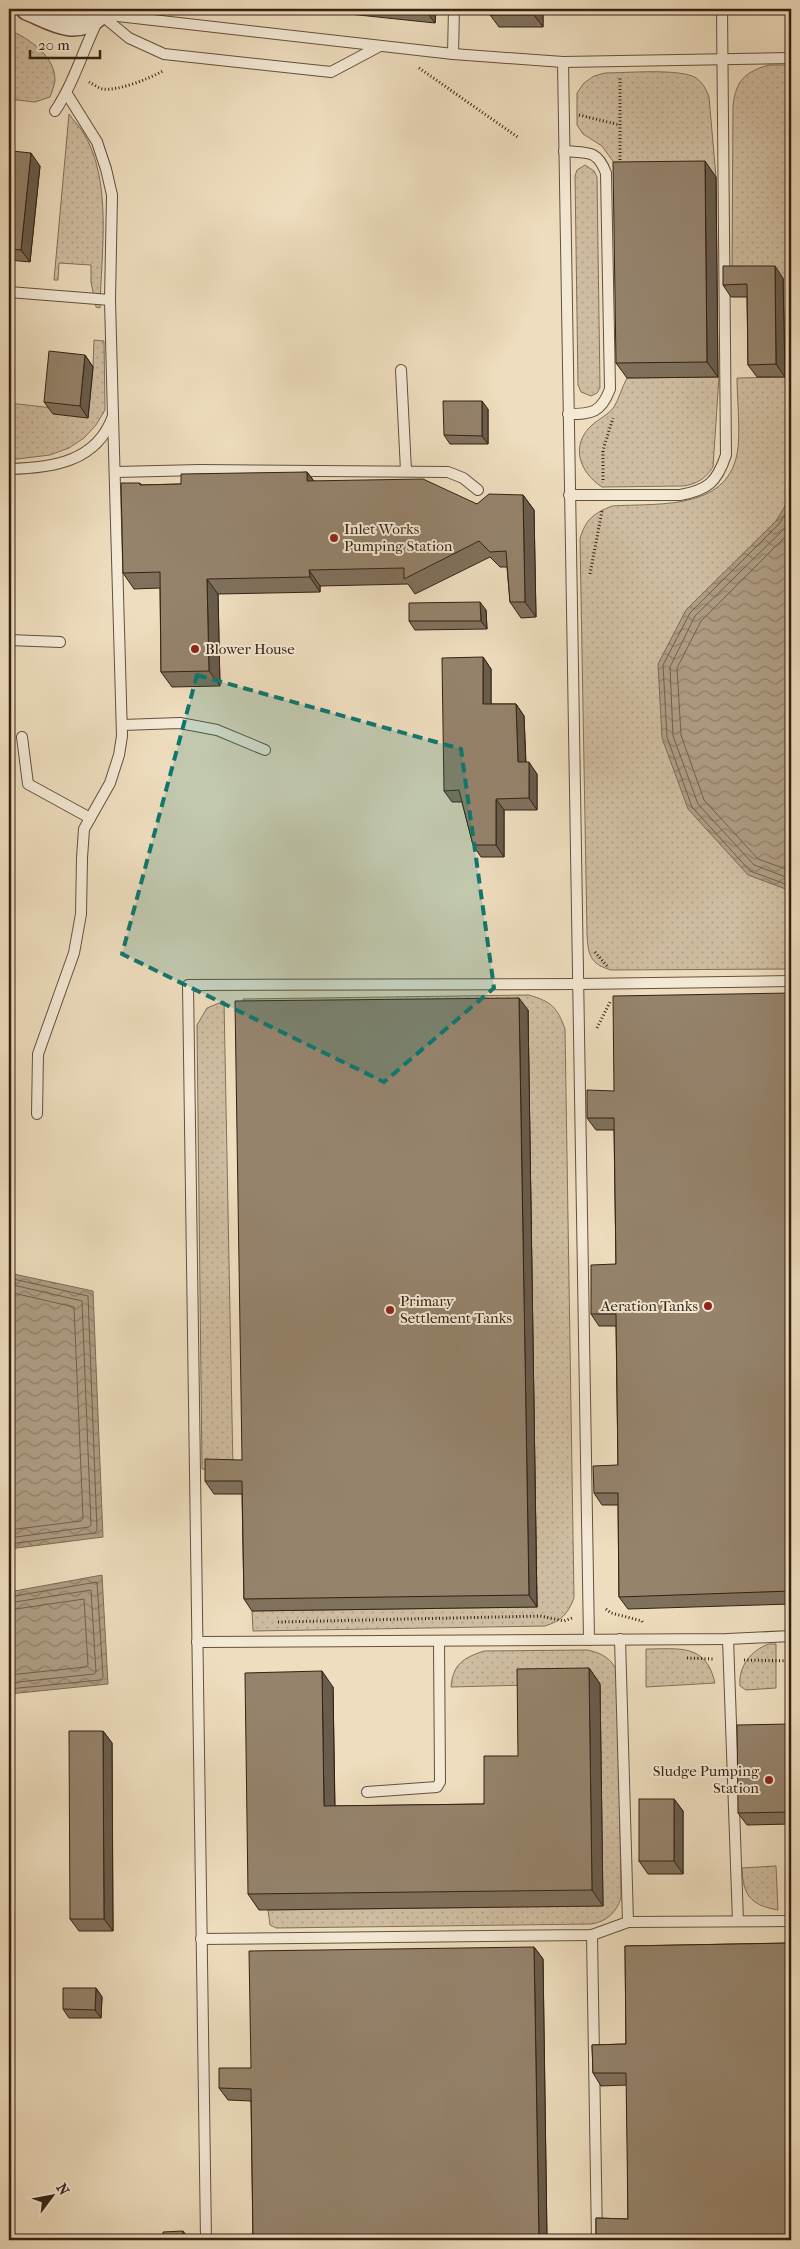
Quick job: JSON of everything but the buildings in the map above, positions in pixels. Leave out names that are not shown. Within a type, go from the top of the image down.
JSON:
[{"type":"street","points":[[27,9],[60,23],[82,26],[91,22],[97,12]]},
{"type":"lane","points":[[453,54],[454,9]]},
{"type":"lane","points":[[569,495],[680,495],[698,492],[710,484],[720,472],[726,455],[722,9]]},
{"type":"lane","points":[[97,12],[453,54],[563,62],[791,58]]},
{"type":"lane","points":[[97,12],[129,38],[164,54],[331,72],[380,46]]},
{"type":"lane","points":[[55,111],[67,94],[97,12]]},
{"type":"lane","points":[[563,62],[590,1640]]},
{"type":"lane","points":[[37,1114],[38,1054],[74,953],[81,914],[84,830],[110,783],[119,755],[122,725],[110,300],[112,195],[97,142],[84,118],[67,94]]},
{"type":"lane","points":[[564,151],[594,153],[602,161],[606,173],[610,379],[610,389],[606,402],[597,410],[588,414],[568,414]]},
{"type":"lane","points":[[9,292],[110,300]]},
{"type":"lane","points":[[401,370],[406,471]]},
{"type":"lane","points":[[9,469],[56,464],[78,456],[97,445],[108,432],[113,416]]},
{"type":"lane","points":[[116,472],[200,470],[448,472],[463,478],[478,490]]},
{"type":"lane","points":[[9,640],[60,642]]},
{"type":"lane","points":[[122,725],[180,723],[217,730],[265,750]]},
{"type":"lane","points":[[22,737],[28,784],[90,818]]},
{"type":"lane","points":[[206,2240],[188,985],[611,984],[791,981]]},
{"type":"lane","points":[[197,1642],[728,1639],[791,1636]]},
{"type":"lane","points":[[620,1639],[628,1922]]},
{"type":"lane","points":[[728,1639],[727,1660],[738,1920]]},
{"type":"lane","points":[[367,1792],[437,1787],[440,1782],[442,1774],[439,1641]]},
{"type":"lane","points":[[201,1939],[592,1935],[628,1922],[791,1921]]},
{"type":"lane","points":[[592,1935],[596,2240]]},
{"type":"path","points":[[620,61],[620,162]]},
{"type":"path","points":[[418,68],[519,138]]},
{"type":"path","points":[[589,577],[602,512],[603,450],[615,414]]},
{"type":"path","points":[[593,946],[598,957],[611,969],[611,1000],[593,1036]]},
{"type":"path","points":[[604,1607],[611,1613],[642,1621],[650,1639]]},
{"type":"path","points":[[278,1622],[540,1616],[554,1620]]},
{"type":"path","points":[[680,1658],[791,1661]]},
{"type":"highlighted area","points":[[197,675],[461,749],[494,988],[384,1082],[122,954]]},
{"type":"shaded area","points":[[9,30],[33,43],[51,64],[55,81],[50,97],[35,102],[9,99]]},
{"type":"shaded area","points":[[769,65],[791,65],[791,969],[611,970],[594,962],[589,953],[587,941],[580,539],[591,518],[600,511],[612,506],[649,505],[687,500],[704,495],[719,486],[730,472],[737,454],[739,427],[737,378],[785,377],[783,278],[732,278],[734,97],[739,84],[747,74]]},
{"type":"shaded area","points":[[666,72],[689,75],[696,78],[704,86],[709,97],[716,177],[625,178],[602,146],[583,134],[577,125],[577,93],[584,83],[594,76],[605,73]]},
{"type":"shaded area","points":[[69,114],[83,132],[92,151],[102,195],[103,241],[100,308],[96,307],[91,282],[91,265],[59,263],[58,280],[54,280]]},
{"type":"shaded area","points":[[585,165],[594,171],[597,177],[600,388],[597,393],[591,396],[581,392],[578,385],[575,176],[577,170]]},
{"type":"shaded area","points":[[94,340],[104,341],[105,410],[96,425],[84,438],[69,448],[50,455],[9,460],[9,403],[53,408],[93,367]]},
{"type":"shaded area","points":[[719,377],[713,467],[704,478],[683,486],[602,487],[588,474],[580,458],[579,449],[581,441],[592,425],[614,407],[627,378]]},
{"type":"shaded area","points":[[529,995],[553,1006],[565,1029],[574,1598],[572,1604],[563,1616],[545,1626],[253,1631],[252,1611],[537,1607],[528,1010],[243,1014],[243,999]]},
{"type":"shaded area","points":[[224,1001],[233,1469],[202,1469],[197,1025],[207,1008]]},
{"type":"shaded area","points":[[769,1644],[776,1644],[776,1688],[746,1690],[740,1686],[740,1679],[747,1660],[757,1650]]},
{"type":"shaded area","points":[[646,1649],[680,1649],[690,1651],[705,1661],[711,1670],[715,1683],[646,1687]]},
{"type":"shaded area","points":[[588,1650],[599,1653],[607,1658],[613,1664],[618,1674],[621,1898],[610,1916],[592,1924],[276,1928],[270,1925],[268,1910],[603,1906],[528,1685],[451,1687],[454,1673],[460,1663],[470,1656],[484,1651]]},
{"type":"shaded area","points":[[776,1866],[778,1910],[761,1905],[750,1897],[744,1885],[742,1868]]},
{"type":"water","points":[[791,496],[791,891],[748,875],[688,809],[662,738],[658,664],[686,610],[776,521]]},
{"type":"water","points":[[9,1273],[93,1291],[103,1537],[9,1549]]},
{"type":"water","points":[[102,1575],[108,1684],[9,1694],[9,1592]]},
{"type":"place","name":"Inlet Works Pumping Station","points":[[334,538]]},
{"type":"place","name":"Blower House","points":[[195,649]]},
{"type":"place","name":"Aeration Tanks","points":[[708,1306]]},
{"type":"place","name":"Primary Settlement Tanks","points":[[390,1310]]},
{"type":"place","name":"Sludge Pumping Station","points":[[769,1780]]}]
